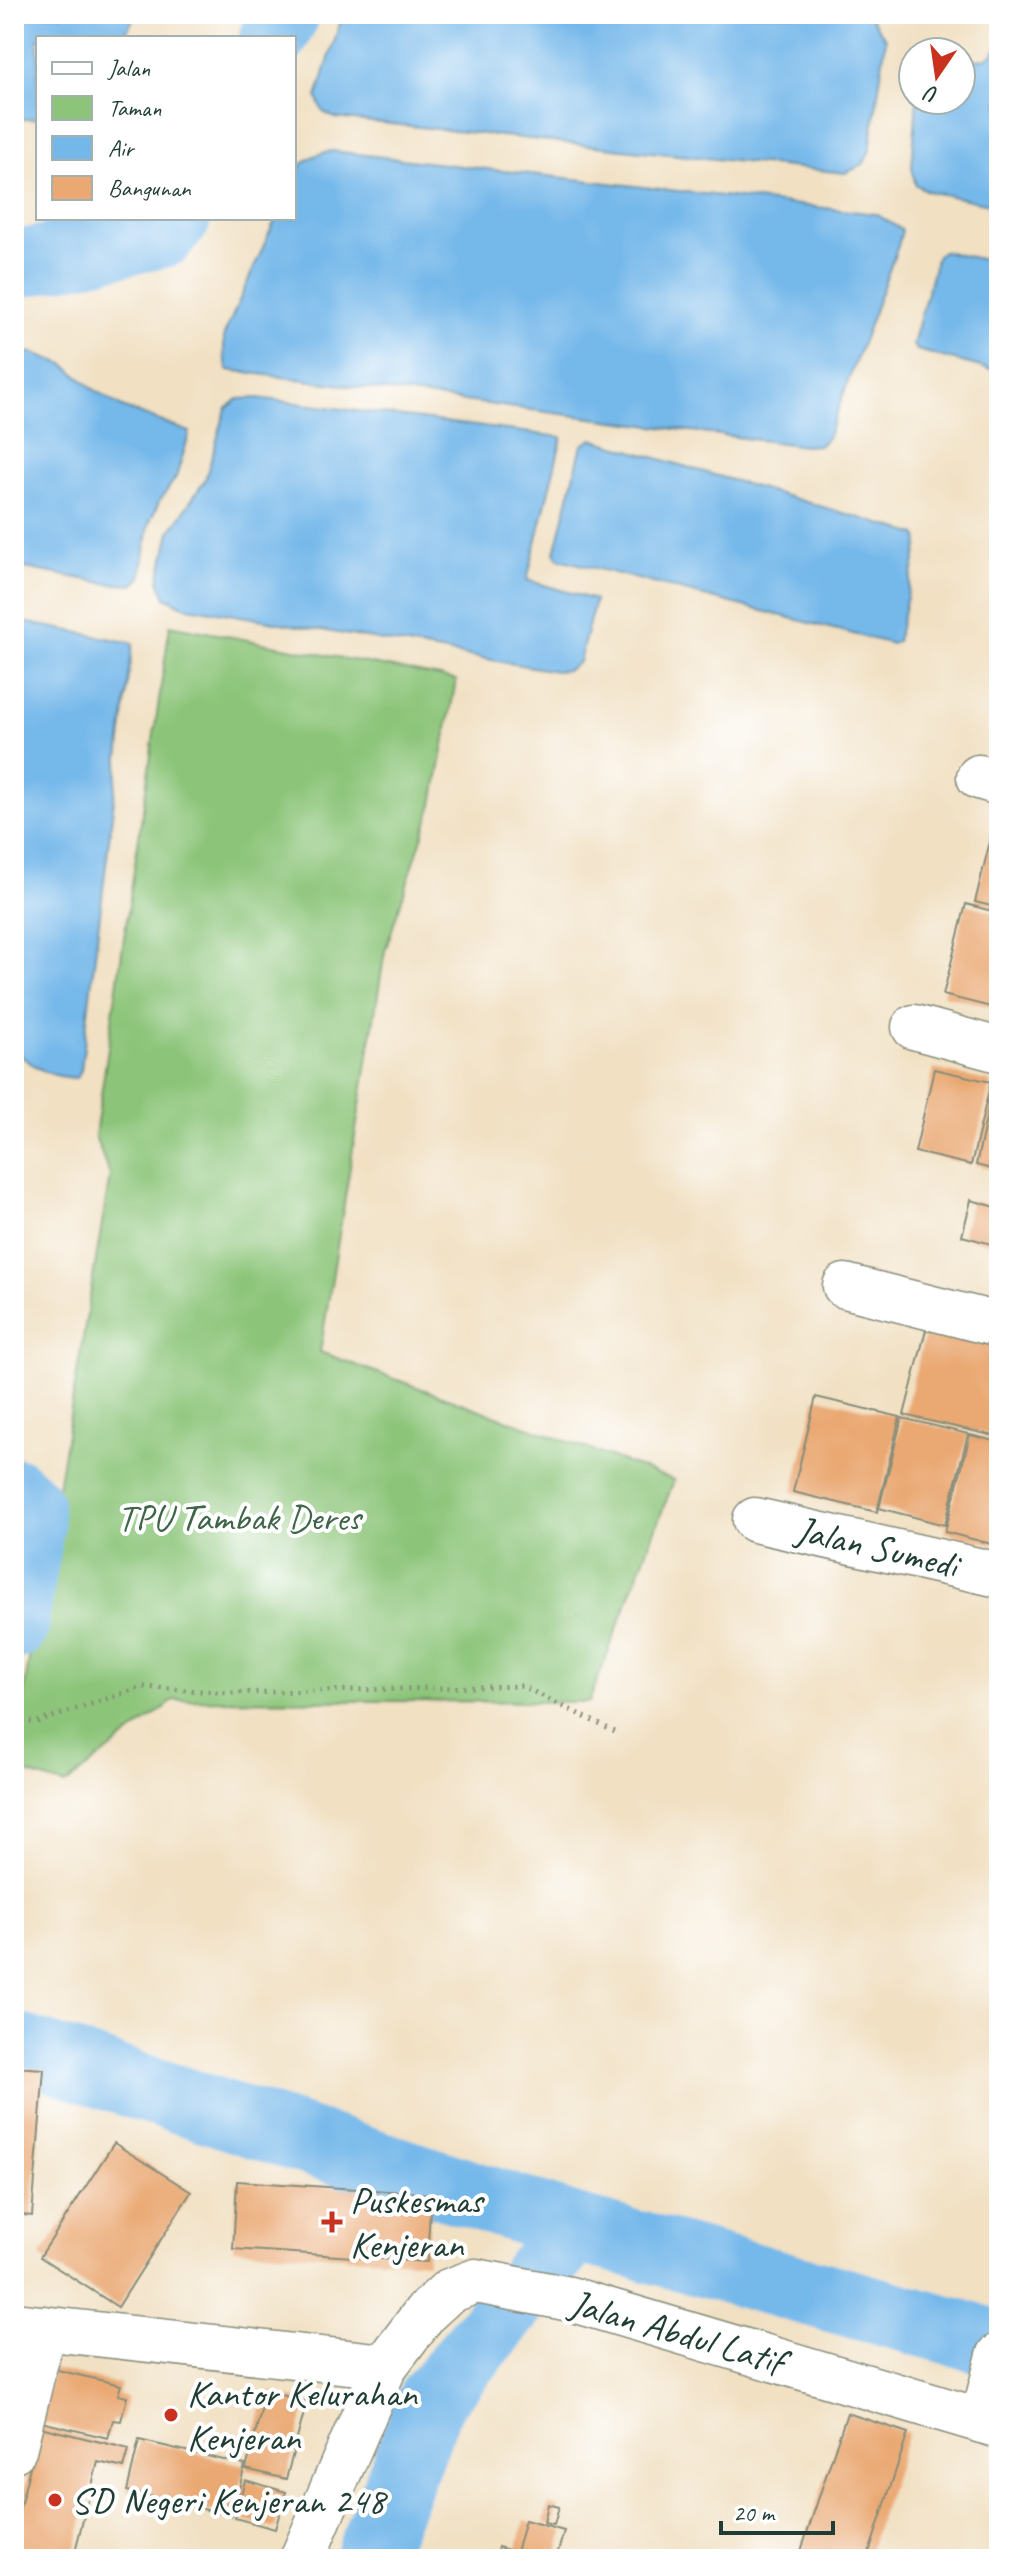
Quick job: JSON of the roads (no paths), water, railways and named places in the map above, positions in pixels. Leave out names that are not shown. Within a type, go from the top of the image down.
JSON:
[{"type":"main road","points":[[914,1027],[999,1050]]},
{"type":"main road","points":[[845,1286],[999,1325]]},
{"type":"main road","name":"Jalan Sumedi","points":[[755,1520],[999,1575]]},
{"type":"main road","name":"Jalan Abdul Latif","points":[[302,2559],[385,2366],[425,2313],[449,2291],[476,2281],[570,2299],[993,2398]]},
{"type":"main road","points":[[14,2450],[29,2327],[385,2366]]},
{"type":"water","points":[[14,14],[136,14],[124,36],[36,36],[36,118],[14,120]]},
{"type":"water","points":[[343,14],[864,14],[871,18],[886,39],[870,150],[863,165],[845,173],[335,118],[323,112],[317,97]]},
{"type":"water","points":[[999,44],[999,206],[927,191],[915,184],[912,167],[916,116],[977,116],[977,60],[988,57]]},
{"type":"water","points":[[332,151],[876,214],[902,230],[828,436],[820,445],[804,446],[228,370],[224,335],[275,220],[296,220],[297,174],[308,159]]},
{"type":"water","points":[[943,251],[999,263],[999,372],[917,350],[913,345],[937,255]]},
{"type":"water","points":[[14,351],[33,353],[64,364],[92,388],[122,407],[190,432],[176,477],[149,524],[141,577],[133,585],[104,583],[14,566]]},
{"type":"water","points":[[257,398],[562,437],[527,580],[595,600],[579,662],[568,670],[555,671],[183,606],[166,597],[159,581],[170,532],[205,480],[226,409],[238,399]]},
{"type":"water","points":[[592,439],[918,535],[919,543],[897,641],[892,644],[559,559],[555,553],[582,445]]},
{"type":"water","points":[[14,620],[133,643],[81,1070],[77,1078],[58,1076],[43,1070],[14,1051]]},
{"type":"waterway","points":[[274,36],[286,14]]},
{"type":"waterway","points":[[14,265],[163,234],[175,220]]},
{"type":"waterway","points":[[14,1491],[29,1505],[30,1529],[14,1626]]},
{"type":"waterway","points":[[14,2046],[575,2228],[999,2344]]},
{"type":"waterway","points":[[368,2559],[431,2400],[575,2228]]},
{"type":"place","name":"Puskesmas Kenjeran","points":[[332,2222]]},
{"type":"place","name":"Kantor Kelurahan Kenjeran","points":[[171,2415]]},
{"type":"place","name":"SD Negeri Kenjeran 248","points":[[55,2500]]},
{"type":"park label","name":"TPU Tambak Deres","points":[[239,1517]]}]
